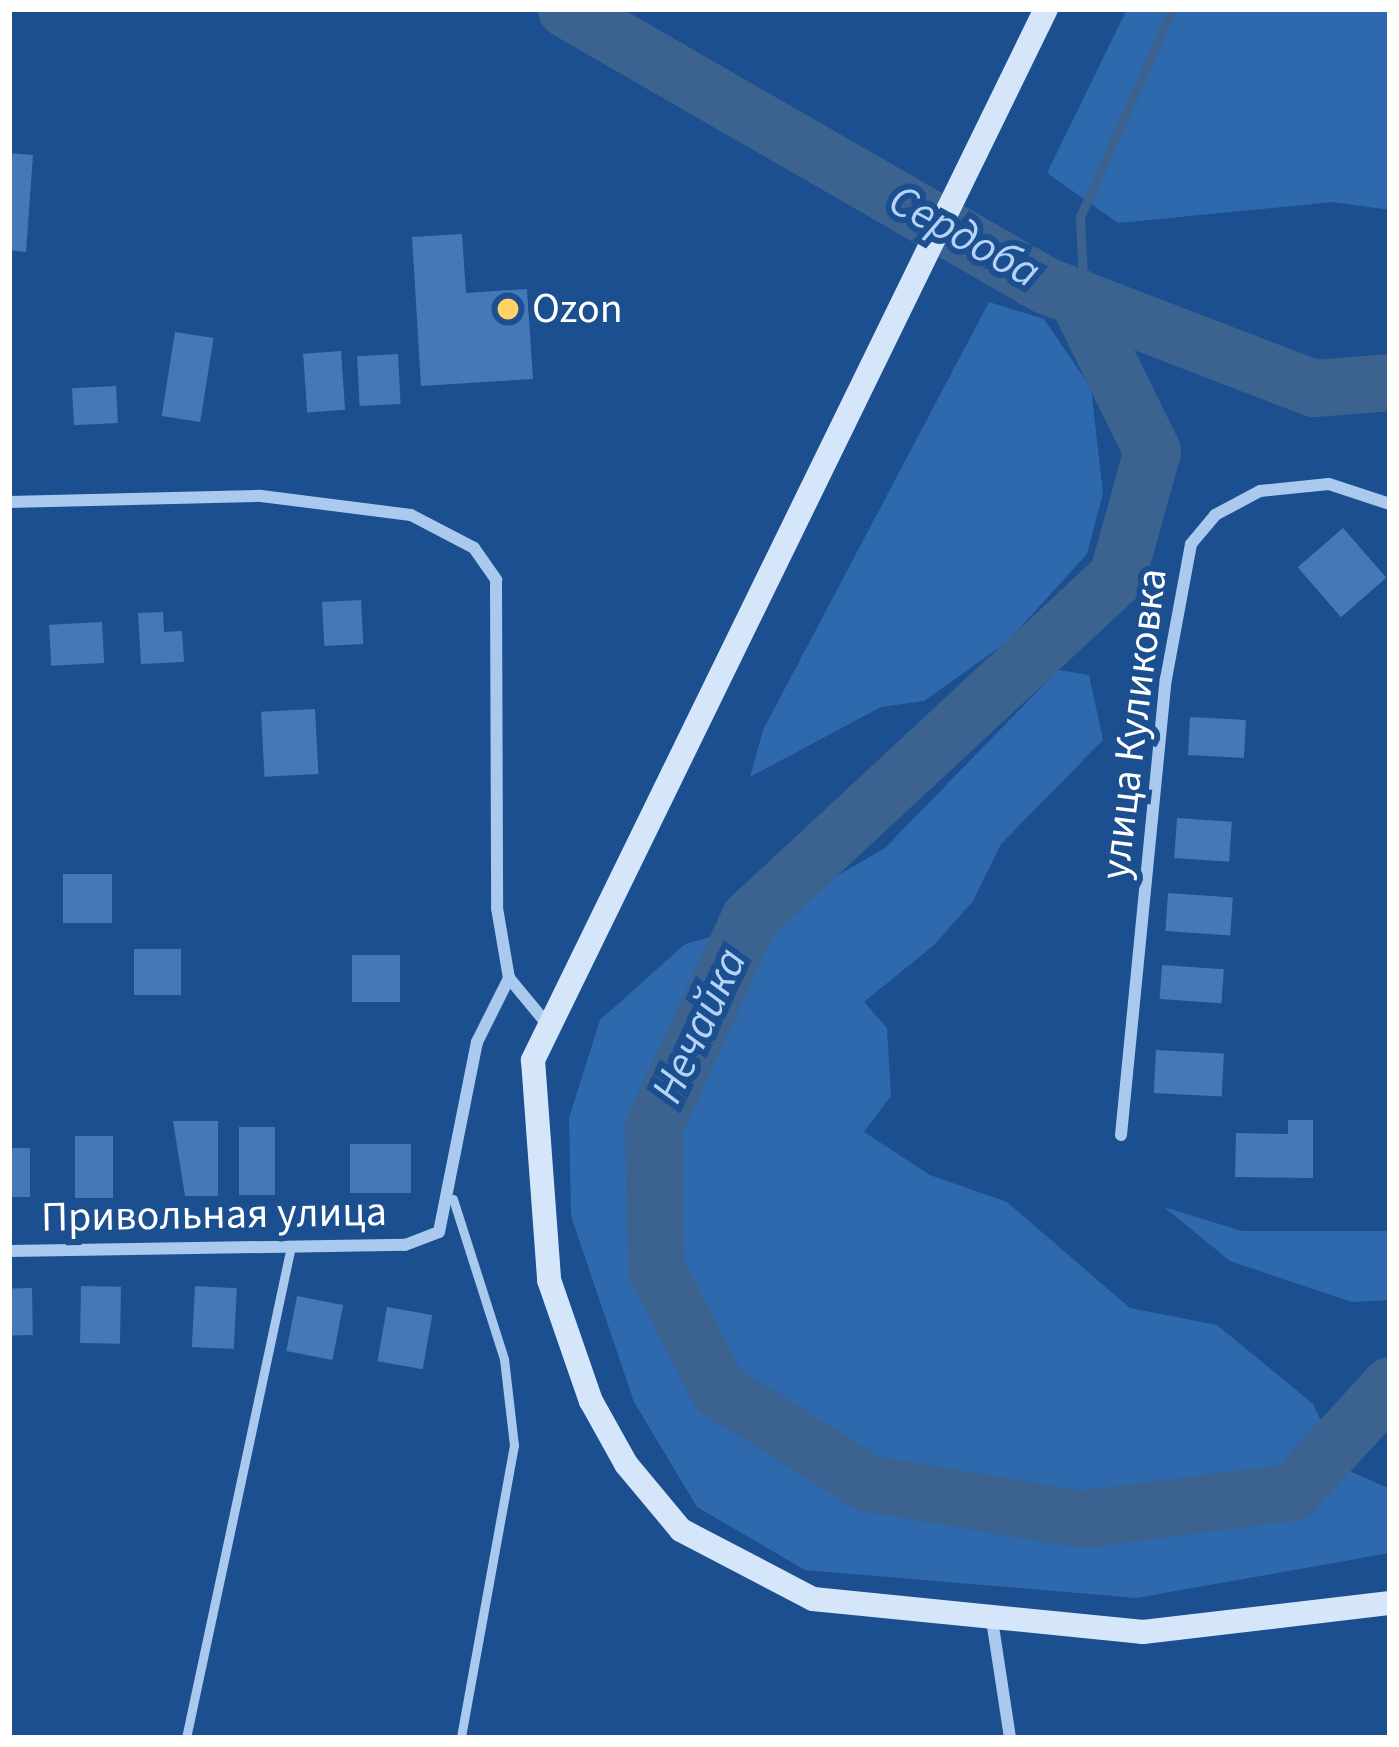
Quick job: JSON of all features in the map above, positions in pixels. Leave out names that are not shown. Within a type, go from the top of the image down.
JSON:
[{"type":"street","points":[[1046,9],[605,899],[533,1060],[532,1106],[549,1280],[591,1401],[626,1464],[681,1530],[813,1599],[1143,1632],[1390,1603]]},
{"type":"street","name":"улица Куликовка","points":[[1121,1135],[1166,679],[1191,544],[1215,515],[1260,491],[1329,484],[1390,505]]},
{"type":"street","points":[[9,502],[261,496],[411,515],[474,548],[496,580],[492,815],[508,978],[477,1042],[453,1199]]},
{"type":"street","points":[[508,978],[548,1024]]},
{"type":"street","name":"Привольная улица","points":[[9,1251],[405,1245],[439,1232],[453,1199]]},
{"type":"street","points":[[992,1620],[1010,1738]]},
{"type":"lane","points":[[453,1199],[504,1359],[514,1445],[460,1738]]},
{"type":"lane","points":[[186,1738],[291,1246]]},
{"type":"shaded area","points":[[1127,9],[1390,9],[1390,210],[1333,202],[1118,223],[1047,173]]},
{"type":"shaded area","points":[[989,302],[1044,319],[1091,388],[1103,493],[1087,554],[1007,642],[924,701],[881,707],[750,777],[763,730]]},
{"type":"shaded area","points":[[1058,670],[1089,675],[1103,740],[1001,844],[973,901],[934,945],[864,1002],[887,1028],[891,1096],[864,1132],[930,1175],[1007,1202],[1130,1308],[1217,1325],[1313,1404],[1343,1468],[1390,1489],[1390,1553],[1136,1598],[805,1570],[697,1507],[634,1402],[571,1216],[569,1118],[600,1020],[685,944],[797,914],[828,881],[885,848]]},
{"type":"shaded area","points":[[1164,1207],[1242,1231],[1390,1231],[1390,1300],[1352,1302],[1230,1261]]},
{"type":"building","points":[[9,153],[33,155],[26,252],[9,250]]},
{"type":"building","points":[[462,234],[466,293],[527,289],[533,379],[421,386],[412,237]]},
{"type":"building","points":[[175,332],[214,338],[200,422],[162,416]]},
{"type":"building","points":[[341,351],[345,410],[307,413],[303,354]]},
{"type":"building","points":[[398,354],[401,404],[360,406],[357,356]]},
{"type":"building","points":[[116,386],[118,423],[74,425],[72,388]]},
{"type":"building","points":[[1343,528],[1386,578],[1341,617],[1298,567]]},
{"type":"building","points":[[361,600],[363,644],[324,646],[322,602]]},
{"type":"building","points":[[163,612],[164,632],[182,631],[184,662],[141,664],[138,613]]},
{"type":"building","points":[[102,622],[104,663],[51,666],[49,625]]},
{"type":"building","points":[[315,709],[318,774],[264,777],[261,712]]},
{"type":"building","points":[[1190,717],[1246,720],[1244,758],[1188,755]]},
{"type":"building","points":[[1177,818],[1232,822],[1229,862],[1174,858]]},
{"type":"building","points":[[63,874],[112,874],[112,923],[63,923]]},
{"type":"building","points":[[1168,893],[1233,898],[1230,935],[1165,931]]},
{"type":"building","points":[[134,949],[181,949],[181,995],[134,995]]},
{"type":"building","points":[[352,955],[400,955],[400,1002],[352,1002]]},
{"type":"building","points":[[1162,965],[1224,969],[1221,1003],[1160,999]]},
{"type":"building","points":[[1156,1050],[1224,1054],[1222,1096],[1154,1093]]},
{"type":"building","points":[[1288,1120],[1313,1120],[1313,1178],[1235,1177],[1236,1133],[1288,1134]]},
{"type":"building","points":[[173,1121],[218,1121],[218,1196],[185,1196]]},
{"type":"building","points":[[239,1127],[275,1127],[275,1195],[239,1195]]},
{"type":"building","points":[[75,1136],[113,1136],[113,1198],[75,1198]]},
{"type":"building","points":[[350,1144],[411,1144],[411,1193],[350,1193]]},
{"type":"building","points":[[9,1148],[30,1148],[30,1197],[9,1197]]},
{"type":"building","points":[[81,1286],[121,1287],[120,1344],[80,1343]]},
{"type":"building","points":[[195,1286],[237,1288],[234,1349],[192,1347]]},
{"type":"building","points":[[9,1288],[32,1288],[33,1335],[10,1335]]},
{"type":"building","points":[[297,1296],[343,1305],[332,1360],[286,1351]]},
{"type":"building","points":[[387,1307],[432,1315],[423,1369],[377,1361]]},
{"type":"waterway","name":"Сердоба","points":[[566,9],[1045,285],[1314,388],[1390,382]]},
{"type":"waterway","points":[[1084,300],[1080,217],[1172,9]]},
{"type":"waterway","name":"Нечайка","points":[[1076,296],[1152,451],[1117,576],[749,918],[653,1128],[656,1268],[718,1389],[868,1483],[1081,1519],[1292,1492],[1390,1385]]},
{"type":"place","name":"Ozon","points":[[508,309]]}]
